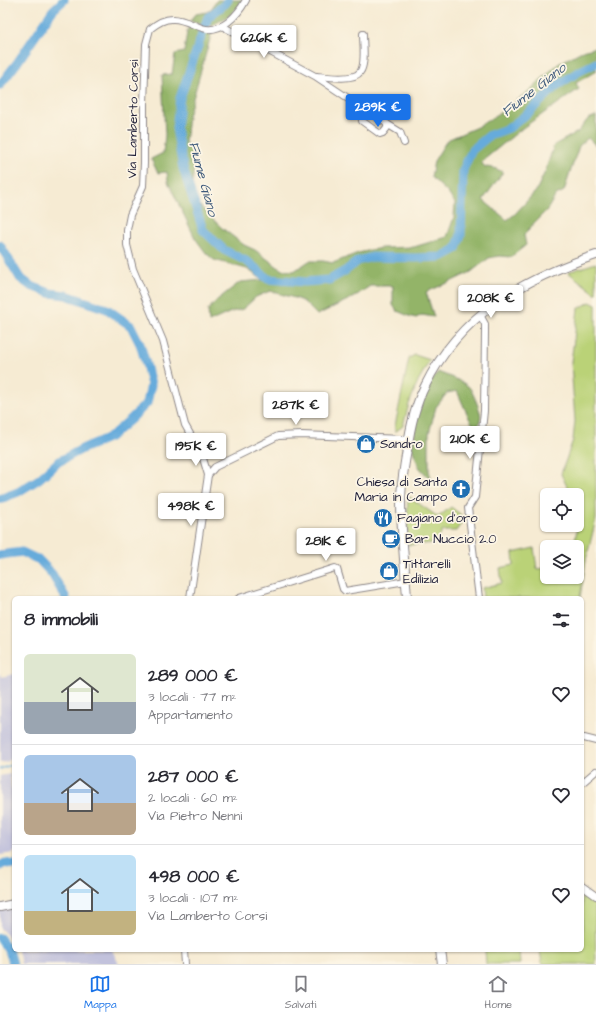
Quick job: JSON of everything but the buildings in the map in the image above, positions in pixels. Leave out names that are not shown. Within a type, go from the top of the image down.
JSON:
[{"type":"main road","points":[[408,596],[402,529],[401,500],[403,475],[408,441],[414,415],[424,387],[438,361],[453,341],[480,315],[506,295],[541,276],[596,256]]},
{"type":"main road","points":[[0,907],[12,904]]},
{"type":"main road","points":[[440,952],[442,964]]},
{"type":"street","points":[[246,0],[241,10],[233,19],[222,26],[316,76],[354,102],[371,111],[386,124],[400,132],[404,143]]},
{"type":"street","name":"Via Lamberto Corsi","points":[[190,596],[208,475],[202,455],[185,425],[163,341],[133,269],[127,245],[127,230],[130,215],[143,186],[146,44],[150,30],[160,22],[173,18],[207,29],[214,29],[222,26]]},
{"type":"street","points":[[316,76],[334,78],[358,75],[361,71],[363,60],[363,34]]},
{"type":"street","points":[[361,106],[362,121],[380,134],[387,128],[386,124]]},
{"type":"street","points":[[480,315],[485,324],[484,411],[475,497],[468,508],[480,596]]},
{"type":"street","points":[[208,475],[215,467],[278,436],[302,434],[402,439],[408,441]]},
{"type":"street","name":"Via Lamberto Corsi","points":[[202,455],[215,467]]},
{"type":"street","points":[[245,596],[334,568],[337,569],[345,591],[406,581]]},
{"type":"street","points":[[584,738],[596,741]]},
{"type":"street","points":[[584,781],[596,771]]},
{"type":"street","points":[[584,887],[596,896]]},
{"type":"street","points":[[184,952],[185,964]]},
{"type":"shaded area","points":[[0,673],[2,677],[12,674],[12,758],[7,762],[0,763]]},
{"type":"shaded area","points":[[10,774],[12,789],[12,853],[0,855],[0,776]]},
{"type":"shaded area","points":[[12,907],[12,941],[0,928],[0,910]]},
{"type":"shaded area","points":[[18,952],[113,952],[119,964],[21,964]]},
{"type":"green space","points":[[217,0],[242,0],[232,13],[208,27],[190,21],[196,14],[207,12],[212,8]]},
{"type":"green space","points":[[189,27],[212,32],[188,116],[185,143],[192,149],[194,168],[192,184],[198,204],[222,228],[244,245],[255,250],[282,270],[294,271],[309,261],[333,263],[358,253],[381,248],[414,247],[447,237],[454,217],[455,203],[447,192],[431,177],[434,161],[447,140],[477,127],[508,108],[558,64],[580,52],[596,47],[596,71],[576,83],[579,89],[524,127],[481,162],[485,167],[494,168],[503,172],[483,200],[507,220],[515,214],[536,191],[545,172],[554,145],[578,132],[588,119],[596,116],[596,146],[588,138],[579,146],[564,191],[556,195],[547,210],[524,235],[526,245],[511,257],[499,256],[489,258],[471,272],[426,292],[434,317],[422,315],[416,318],[397,311],[393,305],[393,286],[370,286],[354,297],[317,315],[304,302],[270,291],[256,297],[243,309],[231,312],[209,322],[208,310],[217,300],[240,282],[263,280],[247,269],[214,260],[206,253],[195,238],[168,182],[167,172],[158,173],[151,159],[163,153],[165,135],[162,75],[172,74],[175,54],[184,52]]},
{"type":"green space","points":[[596,263],[596,294],[568,272]]},
{"type":"green space","points":[[590,302],[596,305],[596,519],[584,573],[584,540],[575,540],[576,532],[584,532],[584,488],[568,488],[561,474],[573,440],[575,421],[571,362],[578,309]]},
{"type":"green space","points":[[415,355],[430,360],[418,381],[409,404],[403,426],[395,432],[409,358]]},
{"type":"green space","points":[[438,372],[458,380],[469,387],[477,403],[481,417],[476,430],[457,391],[447,393],[436,407],[429,433],[429,471],[432,481],[419,467],[412,448],[418,413],[429,385]]},
{"type":"green space","points":[[408,496],[438,517],[451,507],[465,518],[456,531],[443,531],[435,543],[408,545]]},
{"type":"green space","points":[[534,548],[537,569],[540,569],[540,584],[582,584],[580,596],[483,596],[482,588],[502,583],[500,568],[514,565],[513,553]]},
{"type":"green space","points":[[584,892],[595,900],[596,964],[542,964],[540,952],[584,952]]},
{"type":"green space","points":[[485,952],[519,952],[520,964],[486,964]]},
{"type":"waterway","name":"Fiume Giano","points":[[0,85],[53,10],[64,0]]},
{"type":"waterway","name":"Fiume Giano","points":[[228,0],[208,17],[180,98],[176,128],[183,168],[203,230],[224,250],[248,262],[268,279],[305,282],[329,280],[345,271],[358,261],[372,257],[441,257],[456,249],[461,235],[463,170],[472,150],[490,135],[509,128],[528,113],[558,85],[578,72],[596,63]]},
{"type":"waterway","name":"Fiume Giano","points":[[0,245],[20,278],[31,286],[50,293],[66,295],[107,309],[131,326],[140,344],[151,385],[147,403],[110,437],[82,449],[58,462],[39,479],[18,492],[0,499]]},
{"type":"waterway","name":"Fiume Giano","points":[[0,555],[22,552],[39,560],[52,574],[65,596]]},
{"type":"waterway","points":[[0,769],[12,765]]},
{"type":"waterway","name":"Fiume Giano","points":[[0,866],[5,863],[12,865]]},
{"type":"waterway","name":"Fiume Giano","points":[[0,938],[10,953],[13,964]]},
{"type":"place","name":"Sandro","points":[[366,444]]},
{"type":"place","name":"Chiesa di Santa Maria in Campo","points":[[461,489]]},
{"type":"place","name":"Fagiano d'oro","points":[[383,518]]},
{"type":"place","name":"Bar Nuccio 2.0","points":[[391,539]]},
{"type":"place","name":"Tittarelli Edilizia","points":[[389,571]]}]
